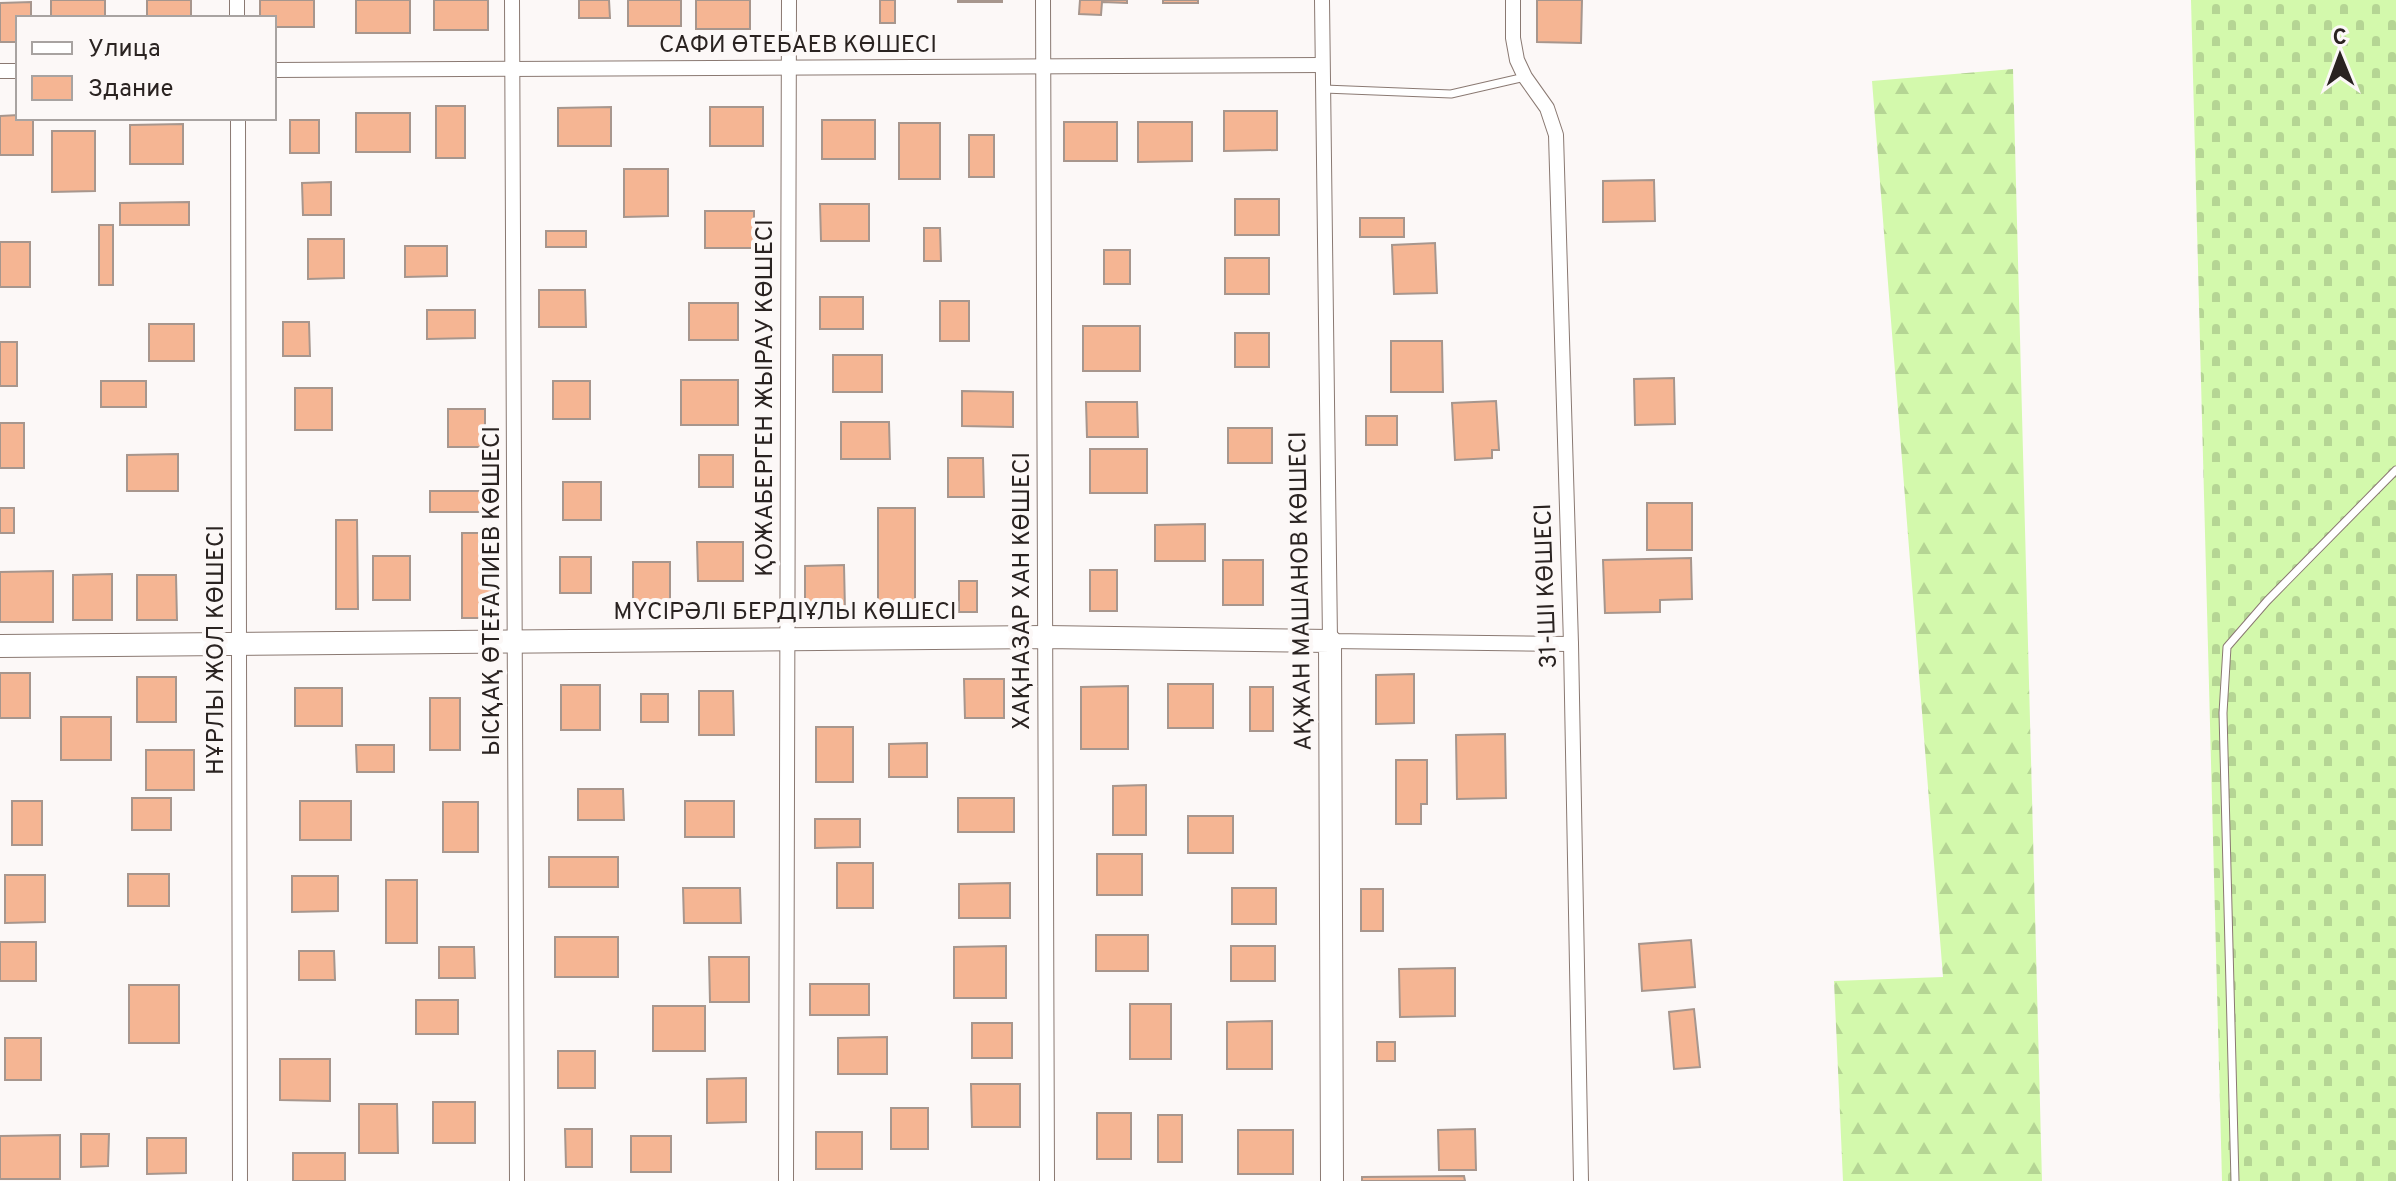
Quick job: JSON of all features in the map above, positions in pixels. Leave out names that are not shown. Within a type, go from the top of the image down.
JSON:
[{"type":"street","name":"ЫСҚАҚ ӨТЕҒАЛИЕВ КӨШЕСІ","points":[[512,0],[517,1181]]},
{"type":"street","name":"ҚОЖАБЕРГЕН ЖЫРАУ КӨШЕСІ","points":[[786,1181],[789,0]]},
{"type":"street","name":"ХАҚНАЗАР ХАН КӨШЕСІ","points":[[1043,0],[1047,1181]]},
{"type":"street","name":"АҚЖАН МАШАНОВ КӨШЕСІ","points":[[1322,0],[1330,641],[1332,1181]]},
{"type":"street","name":"31-ШІ КӨШЕСІ","points":[[1513,0],[1513,38],[1517,60],[1547,108],[1556,135],[1571,644],[1581,1181]]},
{"type":"street","name":"САФИ ӨТЕБАЕВ КӨШЕСІ","points":[[276,70],[1322,65]]},
{"type":"street","name":"НҰРЛЫ ЖОЛ КӨШЕСІ","points":[[238,120],[240,1181]]},
{"type":"street","name":"МҮСІРӘЛІ БЕРДІҰЛЫ КӨШЕСІ","points":[[0,646],[1045,637],[1571,644]]},
{"type":"lane","points":[[1321,88],[1451,94],[1525,77]]},
{"type":"lane","points":[[2235,1181],[2223,713],[2227,647],[2267,601],[2396,470]]},
{"type":"green space","points":[[2191,0],[2396,0],[2396,1181],[2222,1181]]},
{"type":"green space","points":[[2013,69],[2042,1181],[1843,1181],[1834,981],[1943,977],[1872,81]]},
{"type":"building","points":[[51,0],[105,0],[105,16],[51,16]]},
{"type":"building","points":[[147,0],[191,0],[191,16],[147,16]]},
{"type":"building","points":[[260,0],[314,0],[314,27],[276,27],[276,16],[260,16]]},
{"type":"building","points":[[356,0],[410,0],[410,33],[356,33]]},
{"type":"building","points":[[434,0],[488,0],[488,30],[434,30]]},
{"type":"building","points":[[579,0],[609,0],[610,18],[579,18]]},
{"type":"building","points":[[628,0],[681,0],[681,26],[628,26]]},
{"type":"building","points":[[696,0],[750,0],[750,29],[696,29]]},
{"type":"building","points":[[880,0],[895,0],[895,23],[880,23]]},
{"type":"building","points":[[1002,0],[1002,2],[958,2]]},
{"type":"building","points":[[1080,0],[1127,0],[1127,3],[1102,2],[1101,15],[1079,14]]},
{"type":"building","points":[[1163,0],[1198,0],[1198,3],[1163,3]]},
{"type":"building","points":[[1537,0],[1582,0],[1581,43],[1537,42]]},
{"type":"building","points":[[31,2],[31,16],[16,16],[16,42],[0,42],[0,3]]},
{"type":"building","points":[[436,106],[465,106],[465,158],[436,158]]},
{"type":"building","points":[[611,107],[611,146],[558,146],[558,108]]},
{"type":"building","points":[[710,107],[763,107],[763,146],[710,146]]},
{"type":"building","points":[[1224,111],[1277,111],[1277,150],[1224,151]]},
{"type":"building","points":[[356,113],[410,113],[410,152],[356,152]]},
{"type":"building","points":[[16,115],[16,120],[33,120],[33,155],[0,155],[0,116]]},
{"type":"building","points":[[290,120],[319,120],[319,153],[290,153]]},
{"type":"building","points":[[822,120],[875,120],[875,159],[822,159]]},
{"type":"building","points":[[1064,122],[1117,122],[1117,161],[1064,161]]},
{"type":"building","points":[[1138,122],[1192,122],[1192,161],[1138,162]]},
{"type":"building","points":[[899,123],[940,123],[940,179],[899,179]]},
{"type":"building","points":[[183,124],[183,164],[130,164],[130,125]]},
{"type":"building","points":[[52,131],[95,131],[95,191],[52,192]]},
{"type":"building","points":[[969,135],[994,135],[994,177],[969,177]]},
{"type":"building","points":[[624,169],[668,169],[668,216],[624,217]]},
{"type":"building","points":[[1654,180],[1655,221],[1603,222],[1603,181]]},
{"type":"building","points":[[331,182],[331,215],[303,215],[302,183]]},
{"type":"building","points":[[1235,199],[1279,199],[1279,235],[1235,235]]},
{"type":"building","points":[[189,202],[189,225],[120,225],[120,203]]},
{"type":"building","points":[[820,204],[869,204],[869,241],[821,241]]},
{"type":"building","points":[[705,211],[754,211],[754,248],[705,248]]},
{"type":"building","points":[[1360,218],[1404,218],[1404,237],[1360,237]]},
{"type":"building","points":[[99,225],[113,225],[113,285],[99,285]]},
{"type":"building","points":[[924,228],[940,228],[941,261],[924,261]]},
{"type":"building","points":[[546,231],[586,231],[586,247],[546,247]]},
{"type":"building","points":[[308,239],[344,239],[344,278],[308,279]]},
{"type":"building","points":[[0,242],[30,242],[30,287],[0,287]]},
{"type":"building","points":[[1435,243],[1437,293],[1394,294],[1392,245]]},
{"type":"building","points":[[405,246],[447,246],[447,276],[405,277]]},
{"type":"building","points":[[1104,250],[1130,250],[1130,284],[1104,284]]},
{"type":"building","points":[[1225,258],[1269,258],[1269,294],[1225,294]]},
{"type":"building","points":[[539,290],[585,290],[586,327],[539,327]]},
{"type":"building","points":[[820,297],[863,297],[863,329],[820,329]]},
{"type":"building","points":[[940,301],[969,301],[969,341],[940,341]]},
{"type":"building","points":[[689,303],[738,303],[738,340],[689,340]]},
{"type":"building","points":[[427,310],[475,310],[475,338],[427,339]]},
{"type":"building","points":[[283,322],[309,322],[310,356],[283,356]]},
{"type":"building","points":[[149,324],[194,324],[194,361],[149,361]]},
{"type":"building","points":[[1083,326],[1140,326],[1140,371],[1083,371]]},
{"type":"building","points":[[1235,333],[1269,333],[1269,367],[1235,367]]},
{"type":"building","points":[[1391,341],[1442,341],[1443,392],[1391,392]]},
{"type":"building","points":[[0,342],[17,342],[17,386],[0,386]]},
{"type":"building","points":[[833,355],[882,355],[882,392],[833,392]]},
{"type":"building","points":[[1674,378],[1675,424],[1635,425],[1634,379]]},
{"type":"building","points":[[681,380],[738,380],[738,425],[681,425]]},
{"type":"building","points":[[101,381],[146,381],[146,407],[101,407]]},
{"type":"building","points":[[553,381],[590,381],[590,419],[553,419]]},
{"type":"building","points":[[295,388],[332,388],[332,430],[295,430]]},
{"type":"building","points":[[962,391],[1013,392],[1013,427],[962,426]]},
{"type":"building","points":[[1496,401],[1499,450],[1492,450],[1492,458],[1455,460],[1452,403]]},
{"type":"building","points":[[1086,402],[1137,402],[1138,437],[1087,437]]},
{"type":"building","points":[[448,409],[485,409],[485,447],[448,447]]},
{"type":"building","points":[[1366,416],[1397,416],[1397,445],[1366,445]]},
{"type":"building","points":[[841,422],[889,422],[890,459],[841,459]]},
{"type":"building","points":[[0,423],[24,423],[24,468],[0,468]]},
{"type":"building","points":[[1228,428],[1272,428],[1272,463],[1228,463]]},
{"type":"building","points":[[1090,449],[1147,449],[1147,493],[1090,493]]},
{"type":"building","points":[[178,454],[178,491],[127,491],[127,455]]},
{"type":"building","points":[[699,455],[733,455],[733,487],[699,487]]},
{"type":"building","points":[[948,458],[983,458],[984,497],[948,497]]},
{"type":"building","points":[[563,482],[601,482],[601,520],[563,520]]},
{"type":"building","points":[[430,491],[482,491],[482,512],[430,512]]},
{"type":"building","points":[[1647,503],[1692,503],[1692,550],[1647,550]]},
{"type":"building","points":[[0,508],[14,508],[14,533],[0,533]]},
{"type":"building","points":[[878,508],[915,508],[915,609],[878,610]]},
{"type":"building","points":[[336,520],[357,520],[358,609],[336,609]]},
{"type":"building","points":[[1205,524],[1205,561],[1155,561],[1155,525]]},
{"type":"building","points":[[462,533],[493,533],[493,618],[462,618]]},
{"type":"building","points":[[697,542],[743,542],[743,581],[698,581]]},
{"type":"building","points":[[373,556],[410,556],[410,600],[373,600]]},
{"type":"building","points":[[560,557],[591,557],[591,593],[560,593]]},
{"type":"building","points":[[1691,558],[1692,599],[1660,600],[1660,612],[1605,613],[1603,560]]},
{"type":"building","points":[[1223,560],[1263,560],[1263,605],[1223,605]]},
{"type":"building","points":[[633,562],[670,562],[670,607],[633,607]]},
{"type":"building","points":[[844,565],[845,611],[805,611],[805,566]]},
{"type":"building","points":[[1090,570],[1117,570],[1117,611],[1090,611]]},
{"type":"building","points":[[53,571],[53,622],[0,622],[0,572]]},
{"type":"building","points":[[112,574],[112,620],[73,620],[73,575]]},
{"type":"building","points":[[137,575],[176,575],[177,620],[137,620]]},
{"type":"building","points":[[959,581],[977,581],[977,612],[959,612]]},
{"type":"building","points":[[0,673],[30,673],[30,718],[0,718]]},
{"type":"building","points":[[1414,674],[1414,723],[1376,724],[1376,675]]},
{"type":"building","points":[[137,677],[176,677],[176,722],[137,722]]},
{"type":"building","points":[[964,679],[1004,679],[1004,718],[965,718]]},
{"type":"building","points":[[1168,684],[1213,684],[1213,728],[1168,728]]},
{"type":"building","points":[[561,685],[600,685],[600,730],[561,730]]},
{"type":"building","points":[[1128,686],[1128,749],[1081,749],[1081,687]]},
{"type":"building","points":[[1250,687],[1273,687],[1273,731],[1250,731]]},
{"type":"building","points":[[295,688],[342,688],[342,726],[295,726]]},
{"type":"building","points":[[699,691],[733,691],[734,735],[699,735]]},
{"type":"building","points":[[641,694],[668,694],[668,722],[641,722]]},
{"type":"building","points":[[430,698],[460,698],[460,750],[430,750]]},
{"type":"building","points":[[61,717],[111,717],[111,760],[61,760]]},
{"type":"building","points":[[816,727],[853,727],[853,782],[816,782]]},
{"type":"building","points":[[1505,734],[1506,798],[1457,799],[1456,735]]},
{"type":"building","points":[[927,743],[927,777],[889,777],[889,744]]},
{"type":"building","points":[[356,745],[394,745],[394,772],[357,772]]},
{"type":"building","points":[[146,750],[194,750],[194,790],[146,790]]},
{"type":"building","points":[[1396,760],[1427,760],[1427,804],[1421,804],[1421,824],[1396,824]]},
{"type":"building","points":[[1146,785],[1146,835],[1113,835],[1113,786]]},
{"type":"building","points":[[578,789],[623,789],[624,820],[578,820]]},
{"type":"building","points":[[132,798],[171,798],[171,830],[132,830]]},
{"type":"building","points":[[958,798],[1014,798],[1014,832],[958,832]]},
{"type":"building","points":[[12,801],[42,801],[42,845],[12,845]]},
{"type":"building","points":[[300,801],[351,801],[351,840],[300,840]]},
{"type":"building","points":[[685,801],[734,801],[734,837],[685,837]]},
{"type":"building","points":[[443,802],[478,802],[478,852],[443,852]]},
{"type":"building","points":[[1188,816],[1233,816],[1233,853],[1188,853]]},
{"type":"building","points":[[815,819],[860,819],[860,847],[815,848]]},
{"type":"building","points":[[1097,854],[1142,854],[1142,895],[1097,895]]},
{"type":"building","points":[[549,857],[618,857],[618,887],[549,887]]},
{"type":"building","points":[[837,863],[873,863],[873,908],[837,908]]},
{"type":"building","points":[[128,874],[169,874],[169,906],[128,906]]},
{"type":"building","points":[[5,875],[45,875],[45,922],[5,923]]},
{"type":"building","points":[[292,876],[338,876],[338,911],[292,912]]},
{"type":"building","points":[[386,880],[417,880],[417,943],[386,943]]},
{"type":"building","points":[[1010,883],[1010,918],[959,918],[959,884]]},
{"type":"building","points":[[683,888],[740,888],[741,923],[684,923]]},
{"type":"building","points":[[1232,888],[1276,888],[1276,924],[1232,924]]},
{"type":"building","points":[[1361,889],[1383,889],[1383,931],[1361,931]]},
{"type":"building","points":[[1096,935],[1148,935],[1148,971],[1096,971]]},
{"type":"building","points":[[555,937],[618,937],[618,977],[555,977]]},
{"type":"building","points":[[1691,940],[1695,987],[1642,991],[1639,944]]},
{"type":"building","points":[[0,942],[36,942],[36,981],[0,981]]},
{"type":"building","points":[[1006,946],[1006,998],[954,998],[954,947]]},
{"type":"building","points":[[1231,946],[1275,946],[1275,981],[1231,981]]},
{"type":"building","points":[[439,947],[474,947],[475,978],[439,978]]},
{"type":"building","points":[[299,951],[334,951],[335,980],[299,980]]},
{"type":"building","points":[[709,957],[749,957],[749,1002],[710,1002]]},
{"type":"building","points":[[1455,968],[1455,1016],[1400,1017],[1399,969]]},
{"type":"building","points":[[810,984],[869,984],[869,1015],[810,1015]]},
{"type":"building","points":[[129,985],[179,985],[179,1043],[129,1043]]},
{"type":"building","points":[[416,1000],[458,1000],[458,1034],[416,1034]]},
{"type":"building","points":[[1130,1004],[1171,1004],[1171,1059],[1130,1059]]},
{"type":"building","points":[[653,1006],[705,1006],[705,1051],[653,1051]]},
{"type":"building","points":[[1694,1009],[1700,1067],[1674,1069],[1669,1012]]},
{"type":"building","points":[[1272,1021],[1272,1069],[1227,1069],[1227,1022]]},
{"type":"building","points":[[972,1023],[1012,1023],[1012,1058],[972,1058]]},
{"type":"building","points":[[887,1037],[887,1074],[838,1074],[838,1038]]},
{"type":"building","points":[[5,1038],[41,1038],[41,1080],[5,1080]]},
{"type":"building","points":[[1377,1042],[1395,1042],[1395,1061],[1377,1061]]},
{"type":"building","points":[[558,1051],[595,1051],[595,1088],[558,1088]]},
{"type":"building","points":[[280,1059],[330,1059],[330,1101],[280,1100]]},
{"type":"building","points":[[746,1078],[746,1122],[707,1123],[707,1079]]},
{"type":"building","points":[[971,1084],[1020,1084],[1020,1127],[972,1127]]},
{"type":"building","points":[[433,1102],[475,1102],[475,1143],[433,1143]]},
{"type":"building","points":[[359,1104],[397,1104],[398,1153],[359,1153]]},
{"type":"building","points":[[891,1108],[928,1108],[928,1149],[891,1149]]},
{"type":"building","points":[[1097,1113],[1131,1113],[1131,1159],[1097,1159]]},
{"type":"building","points":[[1158,1115],[1182,1115],[1182,1162],[1158,1162]]},
{"type":"building","points":[[565,1129],[592,1129],[592,1167],[566,1167]]},
{"type":"building","points":[[1475,1129],[1476,1170],[1439,1170],[1438,1130]]},
{"type":"building","points":[[1238,1130],[1293,1130],[1293,1174],[1238,1174]]},
{"type":"building","points":[[816,1132],[862,1132],[862,1169],[816,1169]]},
{"type":"building","points":[[81,1134],[109,1134],[108,1166],[81,1167]]},
{"type":"building","points":[[60,1135],[60,1179],[0,1179],[0,1136]]},
{"type":"building","points":[[631,1136],[671,1136],[671,1172],[631,1172]]},
{"type":"building","points":[[147,1138],[186,1138],[186,1173],[147,1174]]},
{"type":"building","points":[[293,1153],[345,1153],[345,1181],[293,1181]]},
{"type":"building","points":[[1464,1176],[1465,1181],[1362,1181],[1362,1177]]}]
